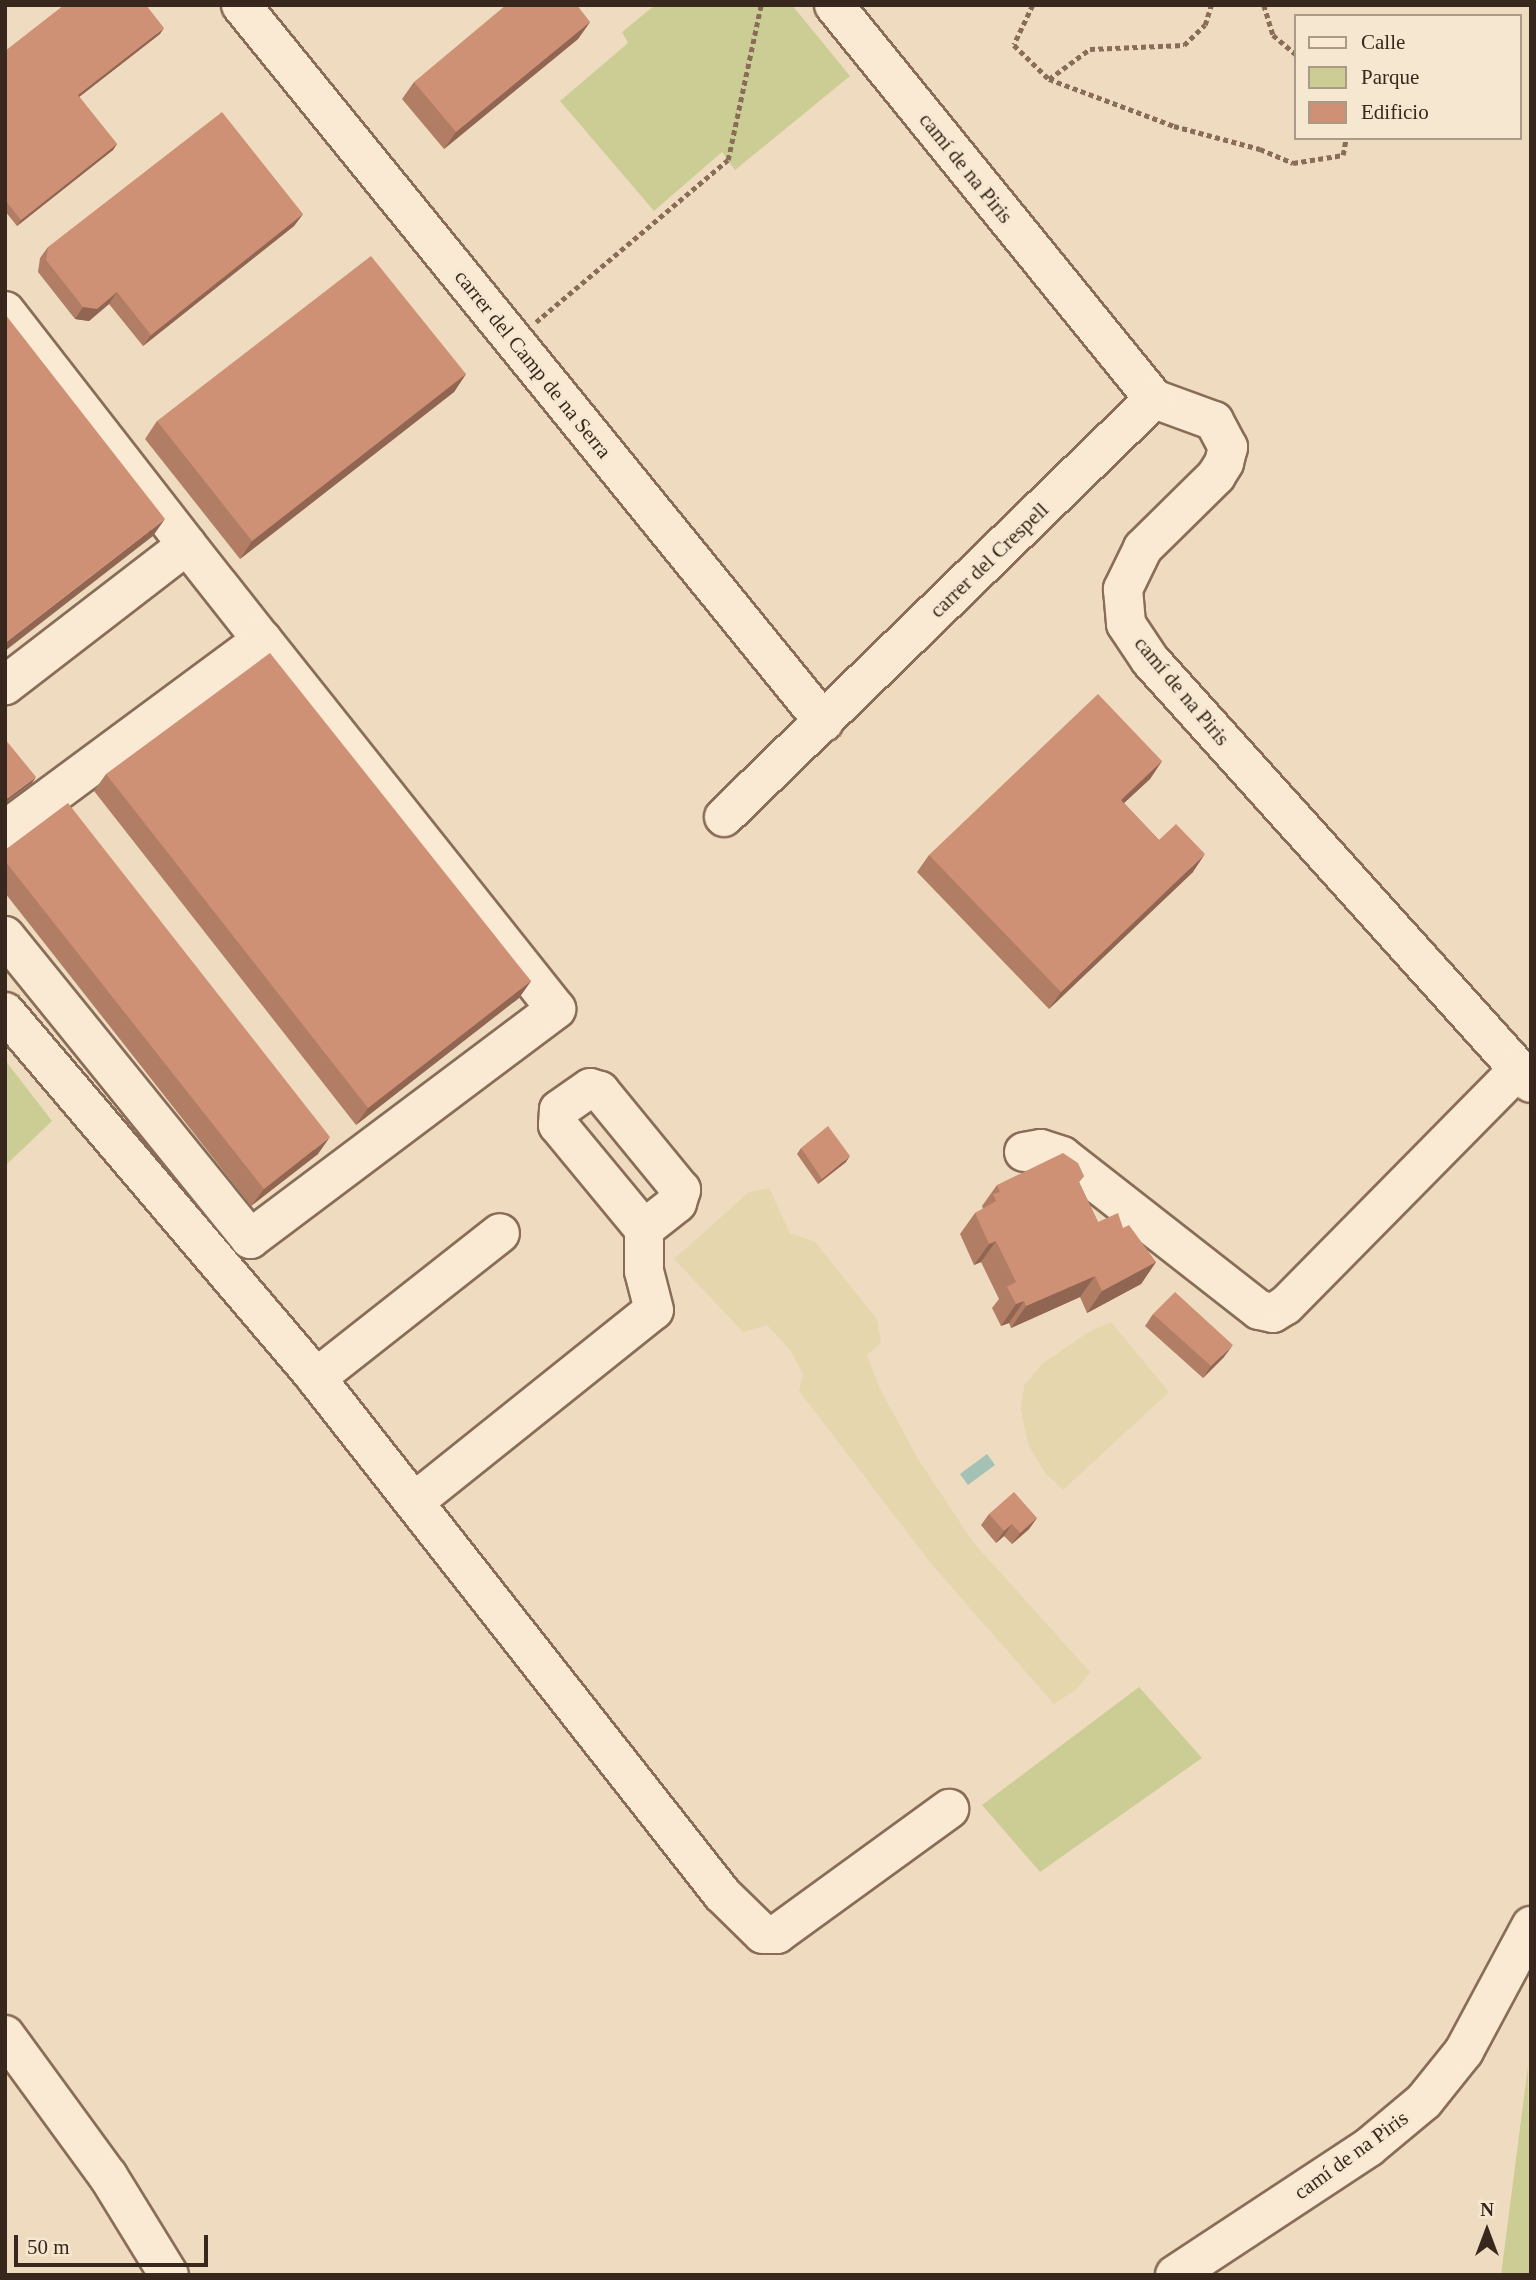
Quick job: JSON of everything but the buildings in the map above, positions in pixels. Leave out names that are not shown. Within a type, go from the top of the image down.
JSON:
[{"type":"street","name":"carrer del Camp de na Serra","points":[[241,5],[824,722]]},
{"type":"street","name":"camí de na Piris","points":[[834,5],[1154,399],[1214,421],[1228,447],[1216,477],[1143,548],[1123,589],[1126,624],[1150,660],[1524,1077]]},
{"type":"street","points":[[5,311],[187,545],[556,1009],[250,1240],[5,936]]},
{"type":"street","name":"carrer del Crespell","points":[[724,817],[1154,399]]},
{"type":"street","points":[[5,685],[187,545]]},
{"type":"street","points":[[5,830],[262,640]]},
{"type":"street","points":[[5,1012],[316,1378],[722,1894],[764,1934],[777,1934],[949,1809]]},
{"type":"street","points":[[1024,1152],[1041,1149],[1062,1156],[1259,1310],[1273,1314],[1286,1305],[1524,1077]]},
{"type":"street","points":[[414,1502],[653,1310],[644,1271],[644,1229],[556,1145],[559,1110],[590,1088],[600,1091],[681,1189],[677,1203],[644,1229]]},
{"type":"street","points":[[316,1378],[500,1233]]},
{"type":"street","name":"camí de na Piris","points":[[1175,2275],[1369,2147],[1424,2101],[1464,2051],[1531,1926]]},
{"type":"street","points":[[5,2035],[108,2176],[169,2275]]},
{"type":"path","points":[[514,341],[729,160],[761,5]]},
{"type":"path","points":[[1033,5],[1014,45],[1049,79],[1174,126],[1260,149],[1293,163],[1343,155],[1346,140]]},
{"type":"path","points":[[1049,79],[1090,49],[1184,45],[1205,25],[1211,5]]},
{"type":"path","points":[[1264,5],[1273,34],[1294,52]]},
{"type":"shaded area","points":[[769,1188],[790,1233],[815,1242],[877,1319],[881,1343],[867,1355],[879,1387],[918,1459],[973,1542],[1090,1672],[1077,1689],[1054,1704],[933,1566],[799,1391],[803,1374],[790,1350],[767,1325],[743,1332],[674,1259],[749,1192]]},
{"type":"shaded area","points":[[1111,1322],[1169,1392],[1063,1490],[1045,1473],[1028,1444],[1021,1409],[1024,1386],[1042,1364],[1087,1333]]},
{"type":"shaded area","points":[[987,1454],[995,1465],[968,1485],[960,1474]]},
{"type":"green space","points":[[655,5],[792,5],[850,76],[735,170],[722,152],[654,211],[560,101],[628,43],[622,32]]},
{"type":"green space","points":[[5,1060],[52,1121],[5,1166]]},
{"type":"green space","points":[[1139,1687],[1202,1758],[1040,1872],[982,1805]]},
{"type":"green space","points":[[1528,2066],[1531,2275],[1501,2275]]}]
